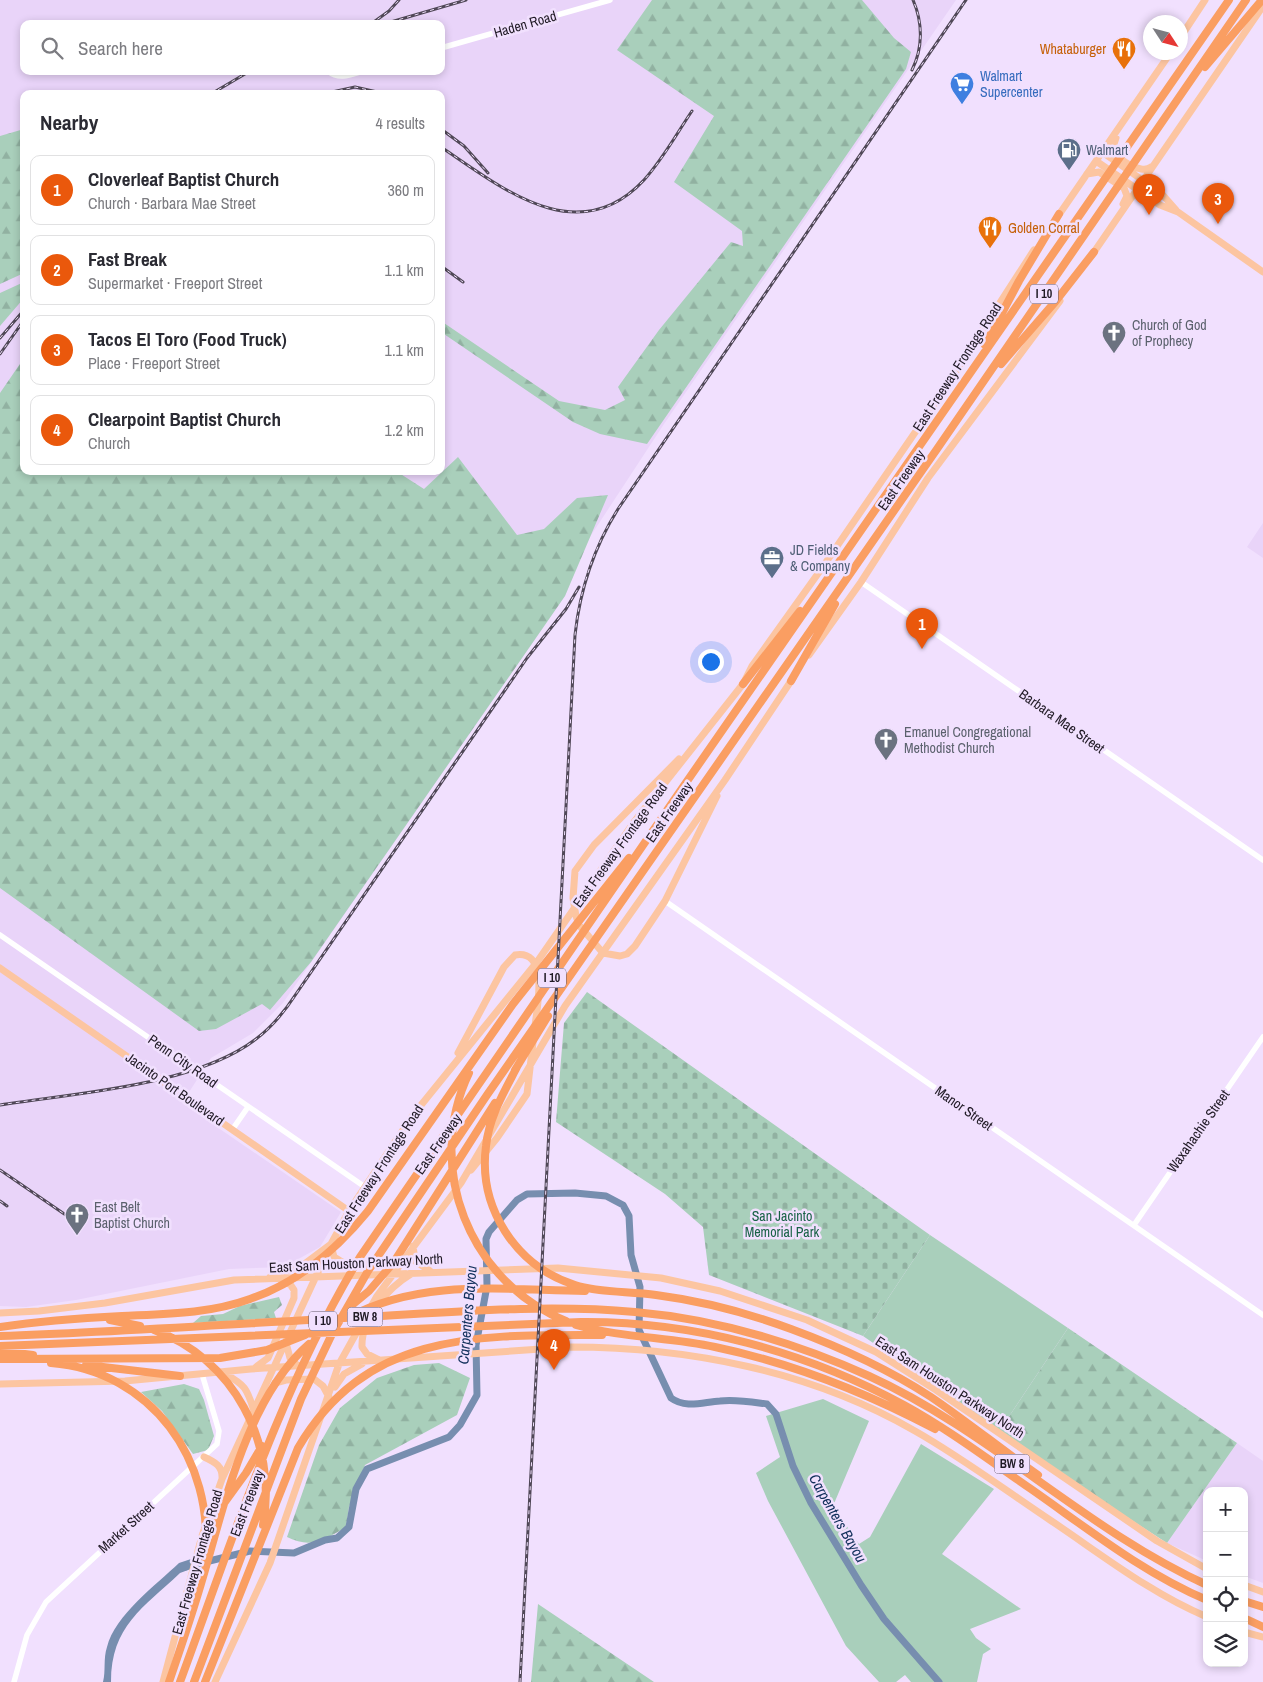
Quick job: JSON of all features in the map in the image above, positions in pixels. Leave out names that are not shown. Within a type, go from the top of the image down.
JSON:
[{"type":"highway","points":[[1207,31],[1225,0]]},
{"type":"highway","name":"East Freeway","points":[[180,1682],[285,1400],[321,1324],[367,1246],[626,867],[838,565],[1229,0]]},
{"type":"highway","name":"East Freeway","points":[[194,1682],[301,1399],[339,1321],[384,1245],[974,396],[1246,0]]},
{"type":"highway","points":[[1172,108],[1262,0]]},
{"type":"highway","points":[[968,377],[1019,281],[1059,214]]},
{"type":"highway","points":[[974,396],[1055,302],[1094,252]]},
{"type":"highway","points":[[742,684],[838,565]]},
{"type":"highway","points":[[791,681],[852,571]]},
{"type":"highway","points":[[0,1327],[96,1318],[177,1314],[250,1300],[307,1268],[351,1231],[379,1197],[525,989],[626,867]]},
{"type":"highway","points":[[2,1359],[201,1359],[236,1356],[280,1346],[320,1328],[359,1300],[394,1262],[517,1067],[578,964]]},
{"type":"highway","points":[[496,1029],[467,1078],[453,1119],[450,1142],[452,1178],[466,1225],[491,1266],[530,1302],[569,1322],[622,1334],[686,1342],[790,1366],[870,1398],[928,1425],[984,1457]]},
{"type":"highway","points":[[517,1067],[497,1106],[486,1146],[486,1179],[496,1216],[516,1247],[544,1271],[580,1286],[657,1295],[706,1304],[762,1319],[807,1335],[864,1360],[931,1397],[1153,1556]]},
{"type":"highway","points":[[169,1682],[191,1619],[231,1481],[250,1435],[282,1372],[318,1336],[341,1321],[373,1305],[398,1296],[424,1291],[469,1289],[618,1291]]},
{"type":"highway","name":"East Sam Houston Parkway North","points":[[0,1336],[531,1310],[620,1310],[703,1322],[779,1342],[813,1354],[903,1393],[936,1412],[1095,1520],[1153,1556],[1203,1583]]},
{"type":"highway","points":[[96,1318],[155,1330],[194,1351],[217,1371],[237,1395],[250,1418],[260,1445],[266,1477],[266,1504],[263,1526],[254,1560]]},
{"type":"highway","name":"BW 8","points":[[0,1346],[565,1322],[636,1324],[700,1332],[789,1355],[860,1383],[905,1406],[984,1457],[1140,1564],[1203,1597]]},
{"type":"highway","points":[[205,1682],[291,1462],[304,1437],[336,1399],[373,1370],[414,1351],[447,1342],[622,1334]]},
{"type":"highway","points":[[0,1351],[106,1369],[180,1376]]},
{"type":"highway","points":[[2,1359],[57,1363],[101,1375],[137,1395],[166,1422],[188,1455],[202,1492],[207,1538],[205,1564],[198,1594]]},
{"type":"highway","points":[[202,1536],[212,1517],[246,1473],[280,1414]]},
{"type":"highway","points":[[1248,1601],[1263,1607]]},
{"type":"highway","points":[[1248,1615],[1263,1620]]},
{"type":"highway","points":[[1248,1620],[1263,1627]]},
{"type":"main road","points":[[1188,26],[1205,0]]},
{"type":"main road","points":[[466,1177],[474,1159],[504,1111],[551,1028],[861,582],[928,478],[1094,252],[1263,6]]},
{"type":"main road","name":"East Freeway Frontage Road","points":[[162,1682],[202,1536],[222,1479],[331,1244],[349,1211],[441,1078],[537,962],[610,856],[742,684],[752,666],[938,399],[1059,214],[1166,60]]},
{"type":"main road","points":[[1124,122],[1113,144],[1115,154],[1143,170],[1149,169],[1159,158]]},
{"type":"main road","points":[[1102,152],[1165,197],[1178,212],[1263,272]]},
{"type":"main road","points":[[1096,161],[1160,205],[1178,212]]},
{"type":"main road","points":[[1086,175],[1099,172],[1126,190],[1125,200],[1114,216],[1113,224]]},
{"type":"main road","points":[[704,734],[594,845],[575,871],[573,898],[576,916],[584,932],[604,953],[620,956],[627,954],[665,901],[724,780]]},
{"type":"main road","points":[[215,1682],[270,1563],[340,1364],[377,1296],[392,1274],[498,1138],[527,1094],[538,980],[537,966],[533,959],[521,954],[515,955],[509,960],[464,1043],[441,1078]]},
{"type":"main road","name":"Jacinto Port Boulevard","points":[[0,968],[349,1211]]},
{"type":"main road","points":[[263,1280],[303,1265],[331,1244],[334,1257],[347,1265],[392,1263],[405,1257]]},
{"type":"main road","points":[[413,1246],[415,1261],[423,1268],[433,1272]]},
{"type":"main road","name":"East Sam Houston Parkway North","points":[[0,1313],[39,1311],[105,1303],[206,1283],[274,1279],[411,1274],[455,1270],[573,1268],[661,1278],[720,1291],[806,1320],[876,1352],[936,1390],[1157,1541],[1203,1567]]},
{"type":"main road","points":[[381,1361],[364,1351],[362,1338],[364,1329],[394,1285],[411,1274]]},
{"type":"main road","points":[[366,1276],[374,1285],[377,1296]]},
{"type":"main road","points":[[251,1369],[261,1365],[268,1358],[294,1298],[294,1290],[290,1284],[274,1279]]},
{"type":"main road","points":[[286,1343],[290,1358],[298,1366]]},
{"type":"main road","name":"BW 8","points":[[0,1384],[125,1382],[251,1369],[544,1348],[613,1347],[702,1357],[746,1366],[830,1392],[862,1405],[914,1431],[1128,1574],[1162,1595],[1203,1616]]},
{"type":"main road","points":[[330,1396],[344,1374],[368,1362]]},
{"type":"main road","points":[[224,1372],[243,1384],[248,1391],[254,1411]]},
{"type":"main road","points":[[264,1392],[277,1382],[307,1377],[314,1378],[330,1396]]},
{"type":"main road","points":[[204,1457],[214,1461],[224,1461],[234,1455]]},
{"type":"main road","points":[[214,1461],[220,1468],[222,1479]]},
{"type":"main road","points":[[1248,1586],[1263,1592]]},
{"type":"main road","points":[[1248,1633],[1263,1638]]},
{"type":"street","name":"Haden Road","points":[[445,47],[610,0]]},
{"type":"street","points":[[333,75],[342,77],[349,75]]},
{"type":"street","name":"Barbara Mae Street","points":[[861,582],[1263,860]]},
{"type":"street","name":"Manor Street","points":[[665,901],[1263,1315]]},
{"type":"street","name":"Penn City Road","points":[[0,936],[365,1187]]},
{"type":"street","name":"Waxahachie Street","points":[[1134,1225],[1263,1037]]},
{"type":"street","points":[[232,1130],[248,1107]]},
{"type":"street","name":"Market Street","points":[[14,1682],[27,1635],[46,1602],[217,1444],[219,1435],[202,1374]]},
{"type":"shaded area","points":[[0,0],[956,0],[664,424],[586,543],[565,596],[283,1003],[253,1033],[211,1058],[182,1103],[341,1212],[320,1247],[284,1267],[229,1269],[76,1300],[26,1307],[0,1306]]},
{"type":"shaded area","points":[[1263,523],[1263,558],[1247,547]]},
{"type":"shaded area","points":[[1237,1443],[1263,1461],[1263,1583],[1248,1577],[1248,1487],[1206,1487]]},
{"type":"shaded area","points":[[1203,1492],[1203,1559],[1167,1543]]},
{"type":"green space","points":[[652,0],[862,0],[894,38],[911,52],[906,69],[647,444],[600,434],[573,422],[445,335],[445,324],[559,401],[605,410],[625,400],[618,387],[659,330],[731,242],[743,246],[742,231],[674,182],[714,116],[617,50]]},
{"type":"green space","points":[[20,130],[20,275],[0,284],[0,136]]},
{"type":"green space","points":[[20,284],[20,303],[0,326],[0,293]]},
{"type":"green space","points":[[20,364],[20,475],[402,475],[424,489],[439,475],[445,475],[445,469],[458,457],[517,535],[544,529],[577,498],[608,495],[565,596],[311,962],[270,1010],[262,1004],[216,1029],[199,1031],[0,888],[0,393]]},
{"type":"green space","name":"San Jacinto Memorial Park","points":[[587,992],[930,1235],[863,1336],[709,1275],[703,1227],[665,1194],[556,1122],[564,1023]]},
{"type":"green space","points":[[930,1235],[1068,1328],[1000,1430],[863,1336]]},
{"type":"green space","points":[[279,1297],[282,1305],[274,1312],[276,1318],[193,1323],[201,1316],[223,1314],[240,1306]]},
{"type":"green space","points":[[1068,1328],[1237,1443],[1206,1487],[1203,1487],[1203,1492],[1167,1543],[1085,1490],[1000,1430]]},
{"type":"green space","points":[[439,1363],[470,1378],[457,1415],[365,1465],[349,1507],[346,1527],[331,1536],[311,1543],[296,1541],[287,1537],[319,1445],[340,1408],[377,1378],[414,1365]]},
{"type":"green space","points":[[184,1384],[199,1389],[214,1436],[208,1450],[193,1454],[162,1411],[141,1392]]},
{"type":"green space","points":[[823,1399],[869,1421],[833,1506],[859,1544],[870,1537],[921,1444],[994,1489],[942,1554],[1021,1609],[970,1629],[976,1638],[991,1649],[983,1654],[977,1682],[911,1682],[905,1675],[896,1682],[879,1682],[846,1646],[768,1501],[756,1473],[780,1457],[766,1416]]},
{"type":"green space","points":[[538,1604],[654,1682],[531,1682]]},
{"type":"water","points":[[191,1559],[188,1570],[180,1573],[142,1608],[123,1632],[112,1663],[111,1682],[103,1682],[106,1651],[111,1635],[118,1623],[137,1601],[179,1563]]},
{"type":"waterway","name":"Carpenters Bayou","points":[[181,1568],[250,1551],[294,1553],[325,1540],[337,1538],[349,1527],[356,1489],[367,1469],[449,1437],[460,1425],[477,1395],[476,1345],[487,1286],[486,1239],[489,1232],[517,1200],[527,1194],[575,1193],[606,1196],[623,1205],[629,1216],[631,1255],[640,1287],[639,1330],[671,1398],[689,1404],[732,1400],[767,1404],[776,1414],[793,1466],[811,1503],[861,1585],[884,1619],[939,1682]]},
{"type":"railway","points":[[377,20],[389,11],[399,0]]},
{"type":"railway","points":[[398,20],[466,0]]},
{"type":"railway","points":[[912,70],[920,44],[919,18],[913,0]]},
{"type":"railway","points":[[520,1682],[575,635],[584,585],[601,539],[618,509],[966,0]]},
{"type":"railway","points":[[218,90],[243,75]]},
{"type":"railway","points":[[341,90],[355,87],[368,90]]},
{"type":"railway","points":[[445,150],[489,179],[541,206],[567,212],[593,211],[619,201],[644,180],[664,155],[692,111]]},
{"type":"railway","points":[[445,132],[464,146],[488,173]]},
{"type":"railway","points":[[445,269],[463,282]]},
{"type":"railway","points":[[0,338],[20,315]]},
{"type":"railway","points":[[0,354],[20,326]]},
{"type":"railway","points":[[0,1105],[98,1091],[168,1077],[231,1055],[262,1034],[292,1000],[527,658],[566,609],[579,587]]},
{"type":"railway","points":[[0,1170],[76,1222]]},
{"type":"railway","points":[[0,1201],[7,1206]]},
{"type":"place","name":"Whataburger","points":[[1124,70]]},
{"type":"place","name":"Walmart Supercenter","points":[[962,105]]},
{"type":"place","name":"Walmart","points":[[1069,171]]},
{"type":"place","name":"Fast Break","points":[[1149,215]]},
{"type":"place","name":"Tacos El Toro (Food Truck)","points":[[1218,224]]},
{"type":"place","name":"Golden Corral","points":[[990,249]]},
{"type":"place","name":"Church of God of Prophecy","points":[[1114,354]]},
{"type":"place","name":"JD Fields & Company","points":[[772,579]]},
{"type":"place","name":"Cloverleaf Baptist Church","points":[[922,649]]},
{"type":"place","name":"Emanuel Congregational Methodist Church","points":[[886,761]]},
{"type":"place","name":"East Belt Baptist Church","points":[[77,1236]]},
{"type":"place","name":"Clearpoint Baptist Church","points":[[554,1370]]}]
